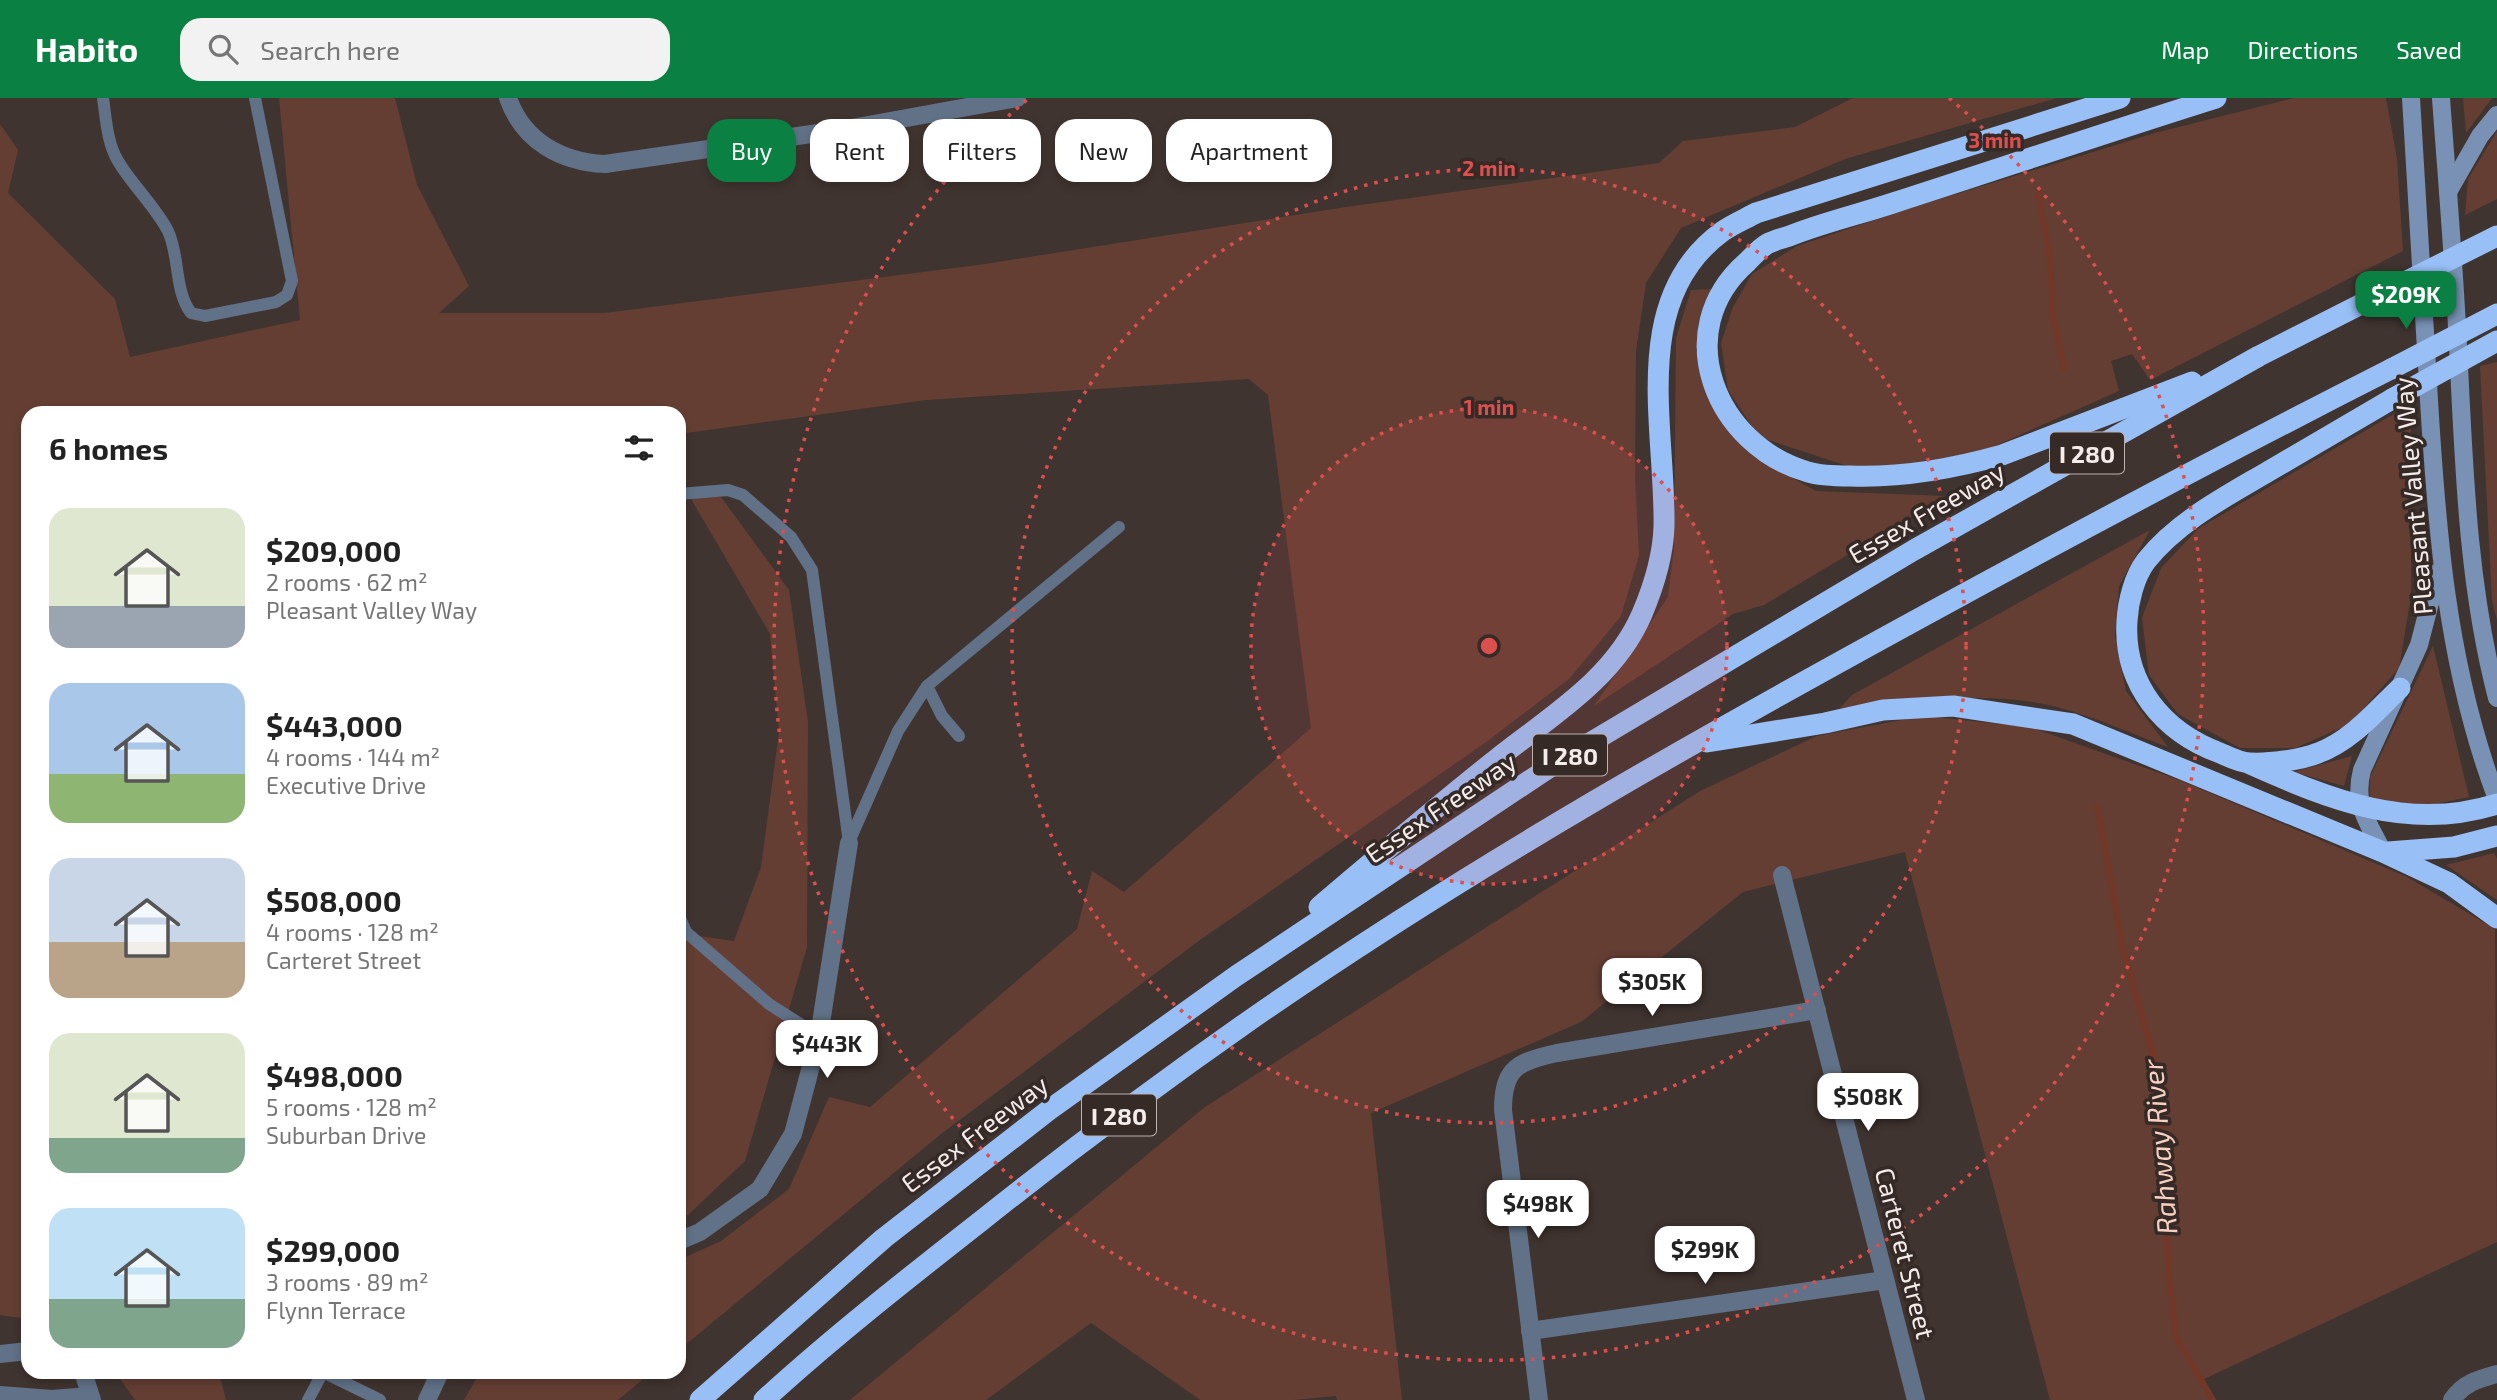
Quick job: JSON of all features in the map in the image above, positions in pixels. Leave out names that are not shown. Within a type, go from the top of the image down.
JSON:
[{"type":"highway","points":[[1236,975],[1499,757],[1558,714],[1614,662],[1629,639],[1642,614],[1656,572],[1664,529],[1659,356],[1665,313],[1676,284],[1696,255],[1724,230],[1756,213],[2120,98]]},
{"type":"highway","points":[[2216,98],[1767,244],[1736,271],[1715,303],[1706,350],[1711,379],[1725,412],[1742,433],[1763,452],[1810,473],[1849,476],[1902,476],[1970,464],[2002,455],[2259,356]]},
{"type":"highway","name":"Essex Freeway","points":[[700,1400],[884,1238],[1049,1110],[1236,975],[1553,765],[1914,550],[2259,356],[2497,236]]},
{"type":"highway","name":"I 280","points":[[764,1400],[908,1278],[1051,1165],[1256,1016],[1532,839],[1853,654],[2209,461],[2497,314]]},
{"type":"highway","points":[[2497,341],[2253,480],[2176,530],[2143,564],[2128,612],[2127,644],[2135,676],[2158,714],[2201,746],[2360,806],[2401,815],[2437,817],[2472,812],[2497,804]]},
{"type":"highway","points":[[2248,764],[2318,753],[2356,730],[2400,688]]},
{"type":"highway","points":[[1692,745],[1825,723],[1883,710],[1953,706],[2073,724],[2383,852],[2449,883],[2497,918]]},
{"type":"highway","points":[[2383,852],[2454,847],[2497,835]]},
{"type":"main road","name":"Pleasant Valley Way","points":[[2411,98],[2433,476],[2441,561],[2464,695],[2497,799]]},
{"type":"main road","name":"Pleasant Valley Way","points":[[2441,98],[2467,505],[2476,598],[2497,698]]},
{"type":"main road","points":[[2448,192],[2480,136],[2497,115]]},
{"type":"main road","points":[[2383,852],[2360,806],[2357,788],[2362,770],[2419,645],[2441,561]]},
{"type":"street","points":[[508,98],[518,120],[531,135],[565,158],[585,163],[614,163],[846,129],[1017,98]]},
{"type":"street","points":[[686,1238],[700,1232],[760,1189],[793,1134],[819,1036],[849,843]]},
{"type":"street","name":"Carteret Street","points":[[1782,875],[1916,1400]]},
{"type":"street","points":[[1539,1400],[1503,1110],[1503,1089],[1510,1074],[1525,1060],[1557,1053],[1817,1010]]},
{"type":"street","points":[[1530,1331],[1885,1280]]},
{"type":"street","points":[[0,1354],[21,1352]]},
{"type":"street","points":[[2452,1400],[2463,1387],[2497,1374]]},
{"type":"street","points":[[0,1395],[52,1399],[91,1398],[85,1379]]},
{"type":"street","points":[[427,1400],[437,1379]]},
{"type":"lane","points":[[103,98],[111,145],[117,160],[167,230],[173,247],[183,303],[191,313],[205,316],[276,302],[287,295],[292,281],[255,98]]},
{"type":"lane","points":[[686,493],[728,490],[743,495],[791,537],[813,570],[849,843]]},
{"type":"lane","points":[[849,843],[898,731],[926,686],[1119,527]]},
{"type":"lane","points":[[926,686],[942,716],[960,736]]},
{"type":"lane","points":[[686,932],[769,1004],[819,1036]]},
{"type":"lane","points":[[308,1400],[319,1379]]},
{"type":"lane","points":[[336,1379],[374,1399]]},
{"type":"shaded area","points":[[279,98],[395,98],[417,185],[469,286],[439,313],[605,313],[985,264],[1346,207],[1659,163],[1683,141],[1795,127],[1853,98],[2057,98],[1845,159],[1681,228],[1646,283],[1636,351],[1635,478],[1639,555],[1621,616],[1570,678],[1485,743],[1200,940],[941,1134],[686,1344],[686,1257],[721,1241],[789,1189],[829,1097],[870,1107],[1077,929],[1092,871],[1124,892],[1311,728],[1268,395],[1249,379],[926,400],[686,433],[686,406],[21,406],[21,1318],[0,1315],[0,124],[18,150],[8,193],[115,299],[130,357],[300,320]]},
{"type":"shaded area","points":[[2294,98],[2386,98],[2397,159],[2403,251],[2150,380],[2132,354],[2111,361],[2119,391],[1979,453],[1860,470],[1759,437],[1728,390],[1721,343],[1733,307],[1752,274],[1797,246],[2155,133]]},
{"type":"shaded area","points":[[2463,98],[2492,98],[2466,133]]},
{"type":"shaded area","points":[[2497,131],[2497,199],[2465,215],[2468,179]]},
{"type":"shaded area","points":[[1714,289],[1696,350],[1717,415],[1756,458],[1816,491],[1946,496],[1764,605],[1733,614],[1594,706],[1668,597],[1674,548],[1676,338],[1691,290]]},
{"type":"shaded area","points":[[2497,362],[2497,620],[2492,601],[2480,366]]},
{"type":"shaded area","points":[[2411,404],[2411,596],[2399,668],[2350,724],[2295,748],[2240,748],[2178,714],[2149,675],[2142,618],[2161,568],[2199,528]]},
{"type":"shaded area","points":[[690,497],[721,497],[789,590],[808,722],[807,947],[745,1161],[686,1216],[686,934],[734,941],[761,867],[779,732],[770,634]]},
{"type":"shaded area","points":[[2150,530],[2119,586],[2115,637],[2126,691],[2168,747],[2085,716],[2030,702],[1976,698],[1840,708],[1852,695]]},
{"type":"shaded area","points":[[2433,646],[2469,797],[2414,808],[2370,798],[2370,777]]},
{"type":"shaded area","points":[[1923,716],[2030,727],[2182,781],[2407,877],[2495,929],[2497,1242],[2202,1380],[2214,1400],[2050,1400],[1905,852],[1743,892],[1581,1022],[1371,1113],[1402,1400],[1337,1400],[1336,1396],[1293,1400],[1200,1400],[1091,1323],[986,1400],[850,1400],[1205,1107],[1700,791],[1817,736]]},
{"type":"shaded area","points":[[2352,756],[2344,786],[2293,772]]},
{"type":"shaded area","points":[[2494,853],[2497,859],[2497,900],[2446,865]]},
{"type":"shaded area","points":[[120,1379],[221,1379],[226,1400],[135,1400]]},
{"type":"shaded area","points":[[476,1379],[644,1379],[618,1400],[464,1400]]},
{"type":"waterway","name":"Rahway River","points":[[2038,192],[2050,258],[2053,316],[2064,368]]},
{"type":"waterway","name":"Rahway River","points":[[2097,805],[2123,951],[2158,1072],[2169,1277],[2176,1337],[2213,1400]]}]
